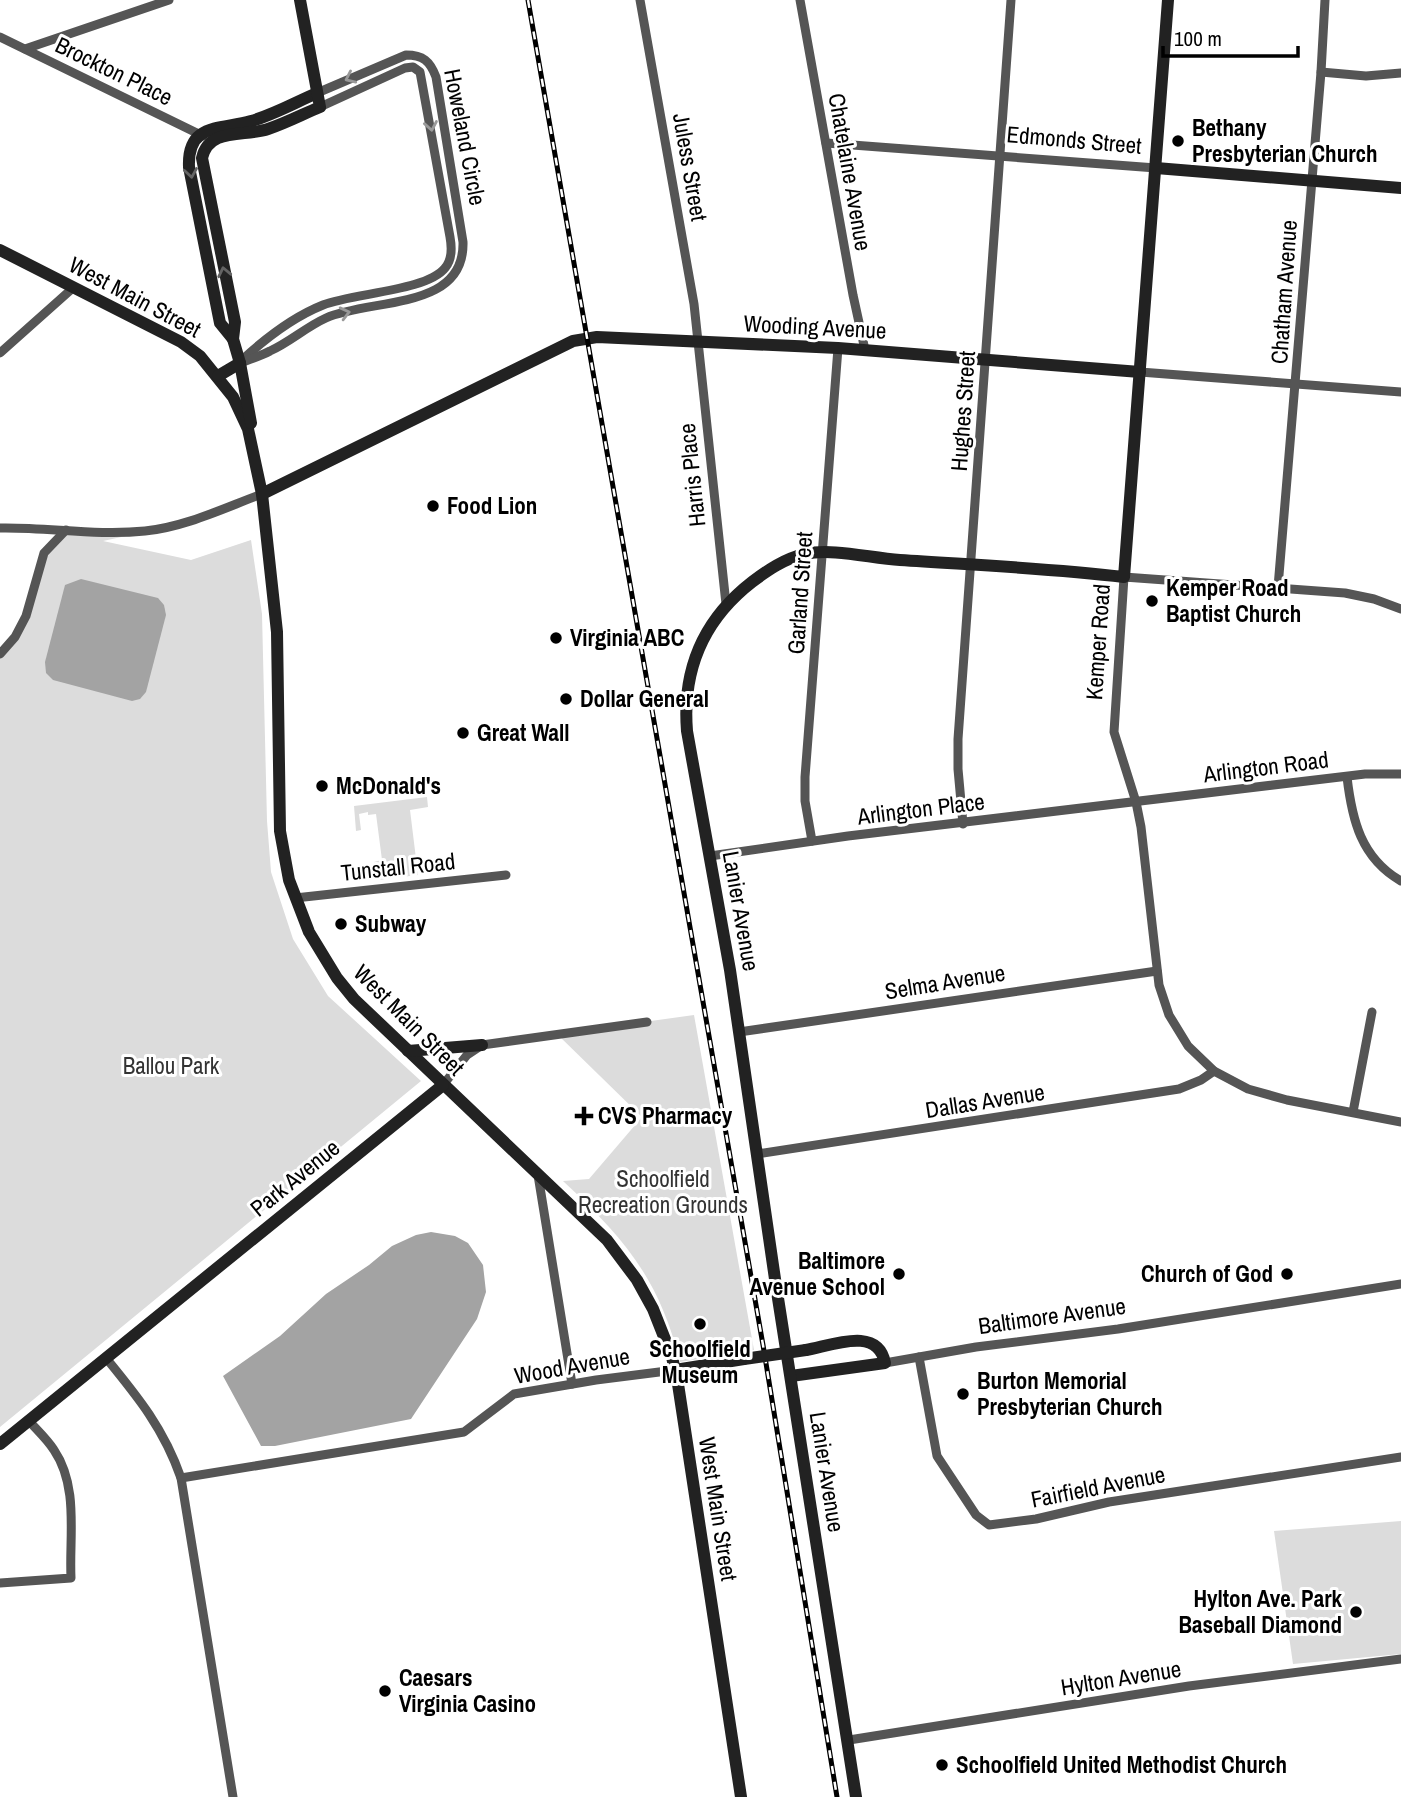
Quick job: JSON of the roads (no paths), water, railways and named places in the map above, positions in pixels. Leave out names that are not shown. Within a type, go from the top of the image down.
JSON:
[{"type":"street","points":[[25,49],[169,0]]},
{"type":"street","points":[[300,0],[320,107]]},
{"type":"street","name":"Juless Street","points":[[640,0],[699,341]]},
{"type":"street","name":"Chatelaine Avenue","points":[[800,0],[865,350]]},
{"type":"street","name":"Hughes Street","points":[[964,824],[958,769],[958,739],[1011,0]]},
{"type":"street","name":"Kemper Road","points":[[1168,0],[1113,722],[1117,747],[1136,802],[1157,971],[1164,1002],[1178,1031],[1198,1056],[1230,1081],[1267,1096],[1401,1122]]},
{"type":"street","name":"Chatham Avenue","points":[[1278,587],[1325,0]]},
{"type":"street","name":"Brockton Place","points":[[0,37],[206,138]]},
{"type":"street","name":"Howeland Circle","points":[[206,138],[218,126],[252,121],[380,64],[405,55],[420,56],[431,64],[436,77],[462,235],[463,260],[456,275],[441,288],[329,317],[271,351],[240,363],[218,376]]},
{"type":"street","points":[[380,64],[384,78]]},
{"type":"street","name":"Howeland Circle","points":[[206,138],[269,129],[408,67],[417,69],[422,75],[450,237],[451,252],[445,269],[433,279],[330,302],[313,309],[266,337],[240,363]]},
{"type":"street","points":[[1321,72],[1366,76],[1401,73]]},
{"type":"street","points":[[426,100],[440,98]]},
{"type":"street","points":[[206,138],[202,158],[235,322],[233,339]]},
{"type":"street","points":[[206,138],[191,150],[189,159],[220,323],[233,339],[240,363],[255,454]]},
{"type":"street","name":"Edmonds Street","points":[[826,143],[1401,188]]},
{"type":"street","points":[[450,237],[462,235]]},
{"type":"street","points":[[205,247],[219,244]]},
{"type":"street","name":"West Main Street","points":[[0,250],[181,342],[200,356],[218,376],[241,411],[255,454],[262,494],[276,621],[280,831],[283,856],[295,898],[309,932],[337,978],[354,999],[607,1240],[638,1280],[653,1309],[675,1370],[741,1797]]},
{"type":"street","points":[[420,283],[422,295]]},
{"type":"street","points":[[0,353],[74,287]]},
{"type":"street","points":[[366,294],[369,307]]},
{"type":"street","points":[[313,309],[318,322]]},
{"type":"street","name":"Wooding Avenue","points":[[262,494],[573,341],[597,337],[838,348],[1401,392]]},
{"type":"street","name":"Harris Place","points":[[699,341],[726,604]]},
{"type":"street","name":"Garland Street","points":[[812,841],[805,777],[838,348]]},
{"type":"street","points":[[0,528],[111,533],[163,528],[262,494]]},
{"type":"street","points":[[0,654],[15,637],[26,616],[44,553],[66,530]]},
{"type":"street","name":"Lanier Avenue","points":[[856,1797],[739,1032],[687,731],[686,698],[699,648],[726,604],[775,565],[804,554],[822,552],[1345,593],[1374,599],[1401,609]]},
{"type":"street","name":"Arlington Road","points":[[1136,802],[1347,777],[1401,774]]},
{"type":"street","points":[[1347,777],[1349,797],[1361,840],[1378,865],[1401,881]]},
{"type":"street","name":"Arlington Place","points":[[710,856],[1136,802]]},
{"type":"street","name":"Tunstall Road","points":[[295,898],[506,875]]},
{"type":"street","name":"Selma Avenue","points":[[739,1032],[1157,971]]},
{"type":"street","points":[[1353,1112],[1372,1012]]},
{"type":"street","points":[[408,1051],[482,1045],[647,1022]]},
{"type":"street","name":"Park Avenue","points":[[0,1444],[443,1085],[467,1055],[482,1045]]},
{"type":"street","name":"Dallas Avenue","points":[[757,1154],[1179,1089],[1214,1071]]},
{"type":"street","points":[[537,1173],[572,1384]]},
{"type":"street","name":"Baltimore Avenue","points":[[791,1376],[976,1347],[1118,1329],[1401,1284]]},
{"type":"street","name":"Wood Avenue","points":[[181,1478],[464,1432],[514,1394],[572,1384],[866,1340],[883,1352],[885,1363]]},
{"type":"street","name":"Fairfield Avenue","points":[[919,1357],[937,1456],[976,1516],[989,1525],[1037,1519],[1121,1500],[1401,1457]]},
{"type":"street","points":[[106,1358],[150,1412],[165,1438],[181,1478],[233,1797]]},
{"type":"street","points":[[0,1583],[71,1578],[72,1526],[67,1481],[52,1447],[29,1421]]},
{"type":"street","name":"Hylton Avenue","points":[[849,1740],[1189,1686],[1401,1659]]},
{"type":"railway","points":[[528,0],[763,1345],[837,1797]]},
{"type":"place","name":"Bethany Presbyterian Church","points":[[1178,141]]},
{"type":"place","name":"Food Lion","points":[[433,506]]},
{"type":"place","name":"Kemper Road Baptist Church","points":[[1152,601]]},
{"type":"place","name":"Virginia ABC","points":[[556,638]]},
{"type":"place","name":"Dollar General","points":[[566,699]]},
{"type":"place","name":"Great Wall","points":[[463,733]]},
{"type":"place","name":"McDonald's","points":[[322,786]]},
{"type":"place","name":"Subway","points":[[341,924]]},
{"type":"place","name":"CVS Pharmacy","points":[[584,1116]]},
{"type":"place","name":"Baltimore Avenue School","points":[[899,1274]]},
{"type":"place","name":"Church of God","points":[[1287,1274]]},
{"type":"place","name":"Schoolfield Museum","points":[[700,1324]]},
{"type":"place","name":"Burton Memorial Presbyterian Church","points":[[963,1394]]},
{"type":"place","name":"Hylton Ave. Park Baseball Diamond","points":[[1356,1612]]},
{"type":"place","name":"Caesars Virginia Casino","points":[[385,1691]]},
{"type":"place","name":"Schoolfield United Methodist Church","points":[[942,1765]]},
{"type":"park label","name":"Ballou Park","points":[[171,1066]]},
{"type":"park label","name":"Schoolfield Recreation Grounds","points":[[663,1192]]}]
